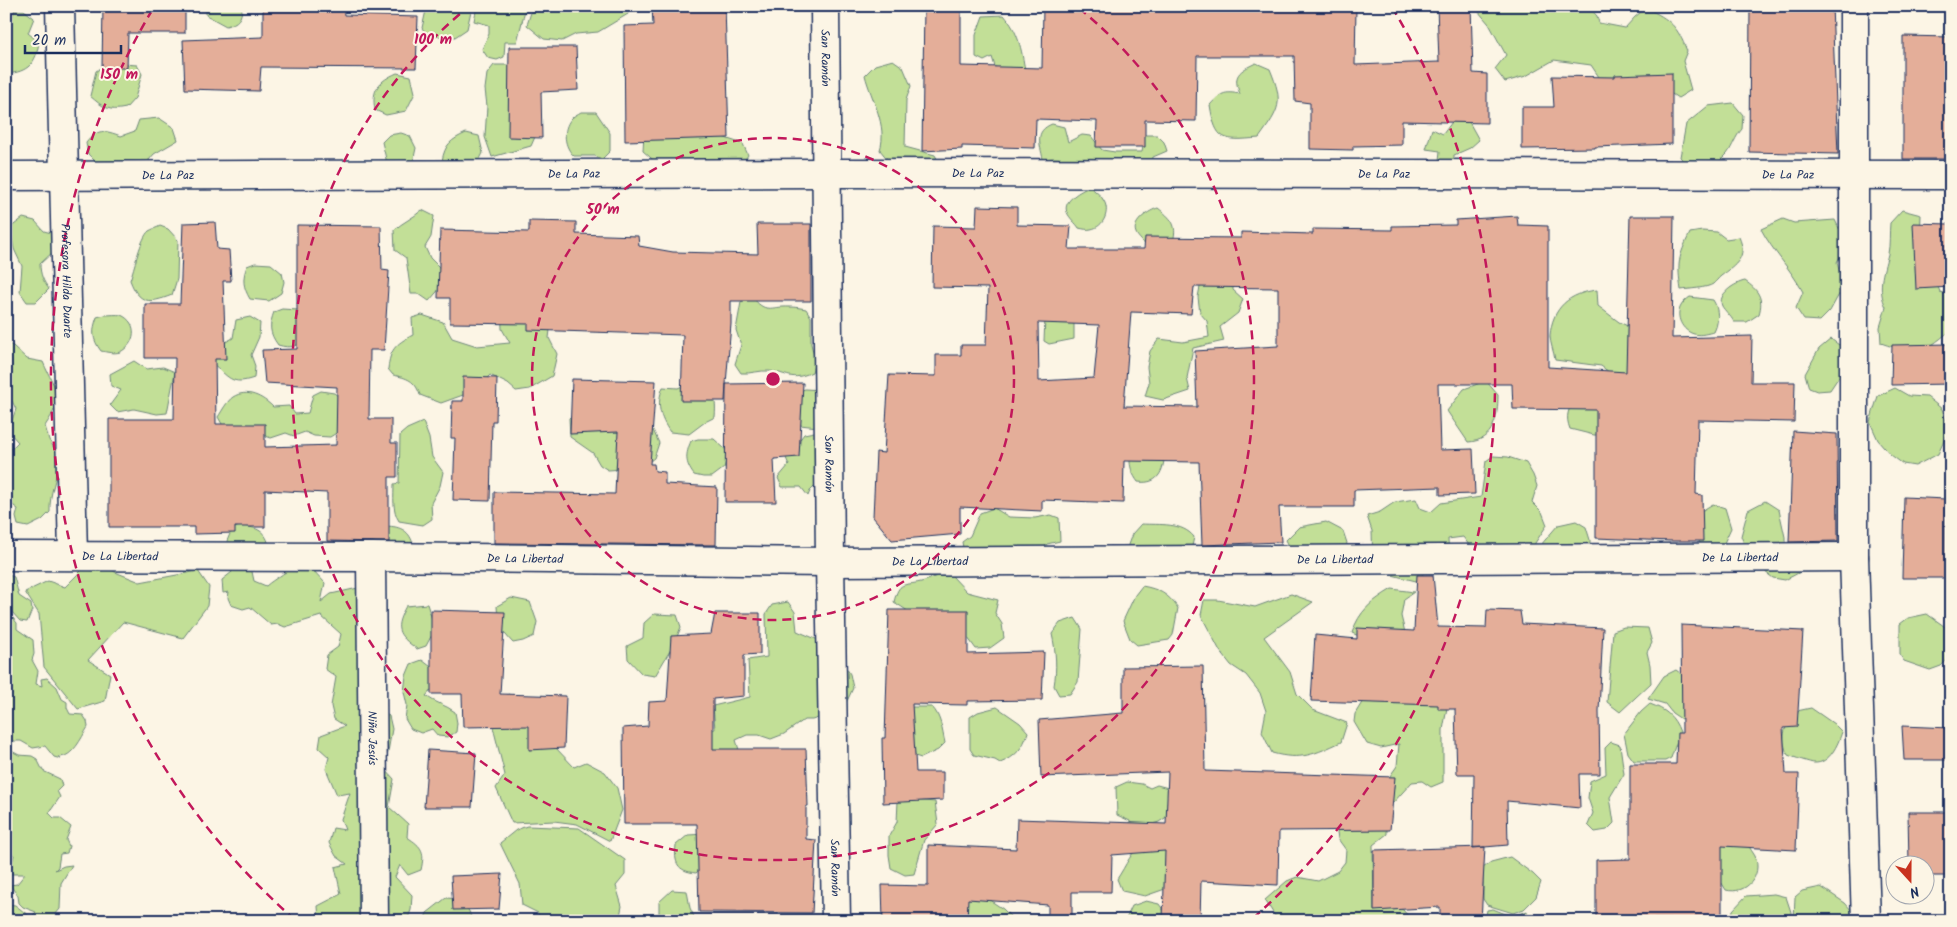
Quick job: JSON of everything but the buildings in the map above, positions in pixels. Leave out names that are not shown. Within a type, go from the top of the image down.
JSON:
[{"type":"street","name":"Profesora Hilda Duarte","points":[[60,6],[72,555]]},
{"type":"street","name":"San Ramón","points":[[824,6],[836,921]]},
{"type":"street","points":[[1854,6],[1854,557],[1866,921]]},
{"type":"street","name":"De La Paz","points":[[6,176],[827,173],[1951,175]]},
{"type":"street","name":"De La Libertad","points":[[6,556],[371,557],[830,562],[1854,557]]},
{"type":"street","name":"Niño Jesús","points":[[371,557],[374,921]]},
{"type":"green space","points":[[206,6],[242,6],[240,17],[236,22],[226,26],[206,15]]},
{"type":"green space","points":[[427,6],[472,6],[467,29],[455,37],[428,36],[422,28]]},
{"type":"green space","points":[[477,6],[526,6],[517,42],[505,42],[504,57],[497,60],[488,58],[482,49],[489,34],[489,25],[474,21]]},
{"type":"green space","points":[[533,6],[628,6],[628,14],[598,32],[576,34],[562,41],[544,39],[527,25]]},
{"type":"green space","points":[[1479,6],[1588,6],[1597,16],[1599,23],[1625,28],[1646,8],[1662,16],[1680,35],[1687,51],[1683,61],[1691,90],[1678,98],[1661,87],[1605,86],[1591,65],[1554,60],[1526,76],[1505,82],[1495,69],[1506,55],[1489,24],[1478,11]]},
{"type":"green space","points":[[14,10],[24,10],[34,18],[28,33],[39,42],[36,56],[26,69],[6,74],[6,24],[11,22]]},
{"type":"green space","points":[[1004,15],[1016,35],[1021,48],[1025,70],[996,70],[992,57],[984,61],[976,57],[976,35],[983,16]]},
{"type":"green space","points":[[893,60],[903,67],[911,86],[906,100],[905,147],[935,155],[939,162],[888,160],[880,150],[882,131],[878,112],[865,75],[875,65]]},
{"type":"green space","points":[[110,63],[137,65],[142,74],[135,98],[126,108],[106,108],[90,96],[96,71]]},
{"type":"green space","points":[[1256,63],[1270,69],[1277,90],[1278,105],[1272,120],[1259,138],[1229,139],[1223,136],[1215,126],[1210,105],[1223,94],[1240,94],[1237,82],[1239,74]]},
{"type":"green space","points":[[494,65],[509,65],[516,98],[538,130],[531,146],[492,157],[485,137],[487,106],[485,89],[487,74]]},
{"type":"green space","points":[[397,73],[411,76],[415,93],[406,111],[386,115],[375,110],[375,91],[385,79]]},
{"type":"green space","points":[[1733,103],[1743,115],[1742,129],[1727,154],[1714,163],[1689,167],[1680,157],[1686,124],[1708,106]]},
{"type":"green space","points":[[581,112],[596,112],[610,133],[610,151],[602,159],[595,156],[574,156],[568,148],[565,138],[566,128],[572,118]]},
{"type":"green space","points":[[159,118],[174,128],[178,140],[154,154],[149,160],[136,165],[97,163],[88,154],[86,143],[94,135],[110,132],[121,136],[135,131],[139,120]]},
{"type":"green space","points":[[1452,122],[1469,122],[1479,140],[1470,148],[1454,155],[1454,164],[1444,165],[1439,160],[1440,151],[1426,149],[1432,129],[1443,134]]},
{"type":"green space","points":[[1052,124],[1064,127],[1068,142],[1082,135],[1091,136],[1102,150],[1142,152],[1145,135],[1157,135],[1164,142],[1167,151],[1153,157],[1151,165],[1071,165],[1062,159],[1043,159],[1040,134],[1046,127]]},
{"type":"green space","points":[[704,131],[743,144],[748,155],[740,167],[658,164],[643,151],[644,132]]},
{"type":"green space","points":[[401,133],[410,136],[416,148],[413,162],[387,163],[382,142],[389,135]]},
{"type":"green space","points":[[466,133],[479,136],[483,153],[474,171],[442,161],[445,150],[450,143]]},
{"type":"green space","points":[[1090,187],[1098,193],[1106,205],[1105,218],[1096,228],[1079,228],[1067,212],[1067,204],[1073,196]]},
{"type":"green space","points":[[1158,208],[1167,215],[1174,226],[1173,241],[1148,249],[1137,235],[1135,229],[1142,217]]},
{"type":"green space","points":[[422,210],[434,216],[431,237],[425,247],[430,258],[439,267],[442,286],[429,301],[419,294],[411,294],[406,258],[395,250],[394,230]]},
{"type":"green space","points":[[1902,210],[1921,215],[1920,240],[1940,292],[1951,295],[1951,330],[1933,344],[1919,351],[1903,350],[1881,343],[1880,327],[1886,307],[1881,287],[1889,250],[1890,223]]},
{"type":"green space","points":[[23,218],[35,221],[44,231],[55,234],[55,250],[40,264],[42,277],[49,289],[36,302],[27,302],[20,292],[22,266],[14,249],[10,228]]},
{"type":"green space","points":[[1783,219],[1794,223],[1835,220],[1843,237],[1844,249],[1837,262],[1843,287],[1830,311],[1820,321],[1804,320],[1796,308],[1803,292],[1761,229]]},
{"type":"green space","points":[[160,226],[168,229],[178,240],[177,279],[172,295],[151,301],[141,298],[137,294],[130,280],[146,234]]},
{"type":"green space","points":[[1702,231],[1717,232],[1726,239],[1739,237],[1742,250],[1741,255],[1736,264],[1713,284],[1681,290],[1679,267],[1683,249],[1690,233]]},
{"type":"green space","points":[[255,263],[271,264],[282,273],[284,282],[281,293],[269,301],[250,299],[246,291],[244,283],[245,271],[247,266]]},
{"type":"green space","points":[[1233,266],[1233,290],[1243,299],[1238,313],[1220,327],[1224,341],[1193,348],[1187,378],[1190,391],[1163,400],[1145,396],[1149,383],[1147,367],[1150,351],[1159,339],[1183,342],[1209,337],[1207,321],[1200,313],[1198,297],[1201,282]]},
{"type":"green space","points":[[1745,281],[1759,295],[1761,303],[1759,314],[1747,322],[1734,322],[1722,306],[1722,297],[1724,293],[1736,284]]},
{"type":"green space","points":[[1597,290],[1598,306],[1619,322],[1636,330],[1634,372],[1613,375],[1601,366],[1555,360],[1550,336],[1554,317],[1564,303],[1571,298]]},
{"type":"green space","points":[[751,296],[765,308],[792,307],[806,309],[811,317],[811,344],[815,360],[812,372],[794,377],[769,371],[741,373],[735,364],[741,345],[736,330],[741,302]]},
{"type":"green space","points":[[1690,297],[1713,300],[1718,316],[1714,332],[1697,335],[1686,330],[1683,326],[1679,318],[1679,310]]},
{"type":"green space","points":[[501,300],[551,322],[549,338],[557,354],[552,376],[530,389],[516,391],[508,384],[490,375],[474,391],[441,403],[420,395],[413,383],[393,375],[388,369],[394,348],[413,335],[412,318],[422,315],[443,322],[452,338],[477,346],[510,343],[502,329]]},
{"type":"green space","points":[[282,309],[298,310],[308,339],[294,346],[278,345],[271,333],[271,321],[274,312]]},
{"type":"green space","points":[[121,315],[131,323],[133,328],[132,339],[120,352],[101,351],[94,339],[94,327],[97,317]]},
{"type":"green space","points":[[1074,315],[1074,339],[1049,344],[1044,341],[1045,318]]},
{"type":"green space","points":[[250,317],[260,323],[259,337],[251,355],[255,366],[254,378],[240,381],[231,379],[212,363],[213,349],[233,338],[236,320]]},
{"type":"green space","points":[[1831,339],[1843,348],[1842,372],[1830,390],[1817,391],[1809,388],[1805,374],[1819,349]]},
{"type":"green space","points":[[6,343],[13,346],[27,359],[43,362],[55,388],[57,400],[55,408],[45,426],[49,440],[61,459],[52,492],[50,512],[42,520],[28,527],[18,525],[16,517],[18,509],[6,500],[6,476],[9,472],[6,468],[6,454],[18,442],[8,431],[16,409],[12,401],[6,400]]},
{"type":"green space","points":[[134,361],[146,369],[163,367],[175,372],[167,413],[157,414],[134,409],[117,412],[110,405],[121,390],[111,386],[110,374]]},
{"type":"green space","points":[[695,380],[714,398],[715,417],[689,434],[670,432],[660,411],[663,387],[678,388]]},
{"type":"green space","points":[[1486,381],[1498,395],[1497,411],[1493,426],[1484,437],[1477,441],[1468,442],[1447,411],[1464,389]]},
{"type":"green space","points":[[1601,383],[1607,435],[1594,435],[1570,429],[1568,413],[1575,401]]},
{"type":"green space","points":[[1895,388],[1909,396],[1927,397],[1942,409],[1949,430],[1938,454],[1915,466],[1903,464],[1891,455],[1878,440],[1870,422],[1878,396]]},
{"type":"green space","points":[[805,389],[821,390],[818,427],[800,425],[797,392]]},
{"type":"green space","points":[[321,391],[334,393],[342,399],[341,430],[330,437],[314,436],[305,432],[294,436],[286,433],[271,438],[257,433],[226,431],[218,417],[233,397],[244,393],[260,397],[273,407],[289,406],[295,414],[308,413],[313,395]]},
{"type":"green space","points":[[579,408],[634,432],[653,430],[659,443],[654,458],[641,468],[608,470],[600,465],[593,453],[570,437],[569,418]]},
{"type":"green space","points":[[423,422],[429,438],[432,457],[443,472],[440,486],[431,503],[432,519],[423,525],[399,521],[394,508],[394,484],[399,483],[400,435],[407,429]]},
{"type":"green space","points":[[824,430],[819,482],[810,491],[808,496],[801,487],[782,487],[778,478],[789,465],[786,458],[804,434]]},
{"type":"green space","points":[[714,439],[725,449],[727,457],[724,468],[712,477],[694,475],[689,467],[687,455],[689,446],[691,441]]},
{"type":"green space","points":[[1131,440],[1165,450],[1164,463],[1160,474],[1152,481],[1138,482],[1134,477],[1130,462]]},
{"type":"green space","points":[[1493,456],[1508,457],[1526,463],[1533,475],[1537,486],[1532,502],[1542,512],[1547,525],[1533,546],[1476,554],[1463,537],[1448,539],[1449,556],[1434,564],[1416,581],[1392,575],[1373,566],[1372,531],[1367,516],[1380,512],[1395,502],[1416,499],[1420,508],[1431,512],[1441,503],[1481,497],[1486,461]]},
{"type":"green space","points":[[1765,501],[1779,510],[1785,537],[1785,551],[1808,568],[1785,580],[1773,578],[1761,569],[1748,554],[1741,536],[1748,510]]},
{"type":"green space","points":[[1713,504],[1725,508],[1731,528],[1724,543],[1714,549],[1703,547],[1696,537],[1698,513]]},
{"type":"green space","points":[[994,508],[1009,517],[1035,518],[1051,515],[1059,518],[1060,541],[1047,544],[1037,555],[964,553],[962,542],[970,536],[980,513]]},
{"type":"green space","points":[[1576,521],[1586,527],[1590,540],[1590,549],[1540,546],[1558,525]]},
{"type":"green space","points":[[1326,522],[1343,531],[1347,543],[1341,555],[1293,553],[1286,540],[1299,527]]},
{"type":"green space","points":[[1141,524],[1170,525],[1189,532],[1194,537],[1191,551],[1125,553],[1132,534]]},
{"type":"green space","points":[[240,526],[250,527],[262,532],[269,545],[229,553],[227,541],[232,529]]},
{"type":"green space","points":[[384,526],[402,529],[409,535],[413,544],[373,553],[371,541]]},
{"type":"green space","points":[[90,562],[140,582],[198,571],[209,587],[207,606],[183,638],[123,622],[88,660],[110,674],[105,701],[78,709],[44,667],[39,614],[25,592],[48,581],[65,587]]},
{"type":"green space","points":[[292,566],[312,569],[325,583],[321,602],[331,594],[358,588],[379,709],[389,716],[392,729],[385,769],[394,779],[389,807],[408,824],[407,837],[420,847],[423,854],[421,870],[408,875],[400,865],[395,877],[412,895],[411,910],[407,921],[319,921],[318,906],[341,894],[335,867],[347,864],[336,856],[329,843],[333,828],[345,830],[341,819],[350,793],[337,795],[326,769],[329,757],[319,748],[321,735],[345,726],[334,719],[331,706],[336,677],[325,669],[327,655],[338,647],[341,634],[321,616],[285,627],[278,624],[271,625],[250,607],[243,609],[231,605],[228,598],[229,592],[223,593],[222,580],[237,568],[251,567],[254,581],[266,586]]},
{"type":"green space","points":[[6,576],[14,577],[19,596],[31,604],[32,610],[27,622],[20,621],[11,611],[6,613]]},
{"type":"green space","points":[[937,576],[952,576],[967,592],[998,600],[995,613],[1002,624],[1004,638],[990,648],[976,649],[957,623],[925,622],[894,602],[900,587],[923,582]]},
{"type":"green space","points":[[1142,586],[1163,593],[1178,608],[1173,635],[1169,640],[1137,645],[1130,639],[1123,621],[1135,595]]},
{"type":"green space","points":[[1392,589],[1414,592],[1404,599],[1401,616],[1409,649],[1448,702],[1443,730],[1443,782],[1431,787],[1422,781],[1412,782],[1392,804],[1385,783],[1397,766],[1399,744],[1381,748],[1367,744],[1354,722],[1355,714],[1393,651],[1352,633],[1358,619],[1367,607]]},
{"type":"green space","points":[[1291,594],[1313,602],[1264,637],[1290,672],[1297,694],[1313,710],[1347,723],[1341,742],[1315,753],[1300,756],[1272,753],[1262,732],[1266,711],[1260,693],[1246,675],[1231,665],[1220,651],[1201,615],[1204,600],[1218,600],[1255,607]]},
{"type":"green space","points":[[511,598],[530,602],[537,622],[534,636],[513,643],[500,626],[497,606]]},
{"type":"green space","points":[[788,602],[795,612],[797,631],[816,639],[839,656],[850,674],[853,688],[843,710],[812,720],[804,720],[784,734],[771,739],[759,735],[747,735],[736,740],[744,766],[743,776],[686,729],[699,732],[715,729],[713,706],[750,697],[748,660],[767,657],[766,614],[772,605]]},
{"type":"green space","points":[[427,604],[435,629],[426,646],[417,649],[401,635],[399,630],[400,620],[406,606]]},
{"type":"green space","points":[[654,614],[677,615],[681,627],[674,644],[655,676],[642,674],[628,659],[627,646],[643,638],[644,623]]},
{"type":"green space","points":[[1927,614],[1951,631],[1951,656],[1941,666],[1930,670],[1904,661],[1900,655],[1900,624],[1908,618]]},
{"type":"green space","points":[[6,616],[13,618],[17,623],[17,629],[33,640],[34,654],[32,660],[38,671],[36,684],[42,686],[41,679],[47,678],[57,687],[62,699],[67,702],[70,714],[83,715],[87,721],[88,727],[79,742],[68,754],[58,757],[61,759],[54,757],[45,746],[33,748],[21,741],[6,741]]},
{"type":"green space","points":[[1075,618],[1082,629],[1078,682],[1070,694],[1059,695],[1054,686],[1056,660],[1052,634],[1060,623]]},
{"type":"green space","points":[[1624,627],[1648,628],[1652,643],[1647,652],[1651,683],[1620,712],[1607,702],[1613,631]]},
{"type":"green space","points":[[422,660],[435,670],[436,684],[426,696],[455,712],[456,732],[448,737],[438,736],[432,729],[421,733],[411,729],[405,719],[407,705],[404,692],[406,676],[411,664]]},
{"type":"green space","points":[[1676,670],[1688,679],[1687,713],[1681,719],[1672,713],[1665,704],[1648,699],[1664,676]]},
{"type":"green space","points":[[508,694],[518,697],[554,746],[574,767],[586,762],[605,772],[617,788],[622,810],[610,841],[577,824],[554,821],[512,823],[496,788],[505,775],[490,715],[500,701]]},
{"type":"green space","points":[[1650,704],[1669,714],[1680,732],[1671,758],[1665,761],[1634,761],[1628,753],[1624,734],[1641,712]]},
{"type":"green space","points":[[910,707],[932,707],[942,728],[945,743],[938,750],[921,758],[906,753]]},
{"type":"green space","points":[[997,707],[1020,723],[1028,732],[1024,743],[1018,751],[1000,763],[974,755],[970,749],[970,717],[978,712]]},
{"type":"green space","points":[[1811,708],[1842,732],[1829,757],[1820,762],[1812,763],[1788,755],[1784,744],[1787,723],[1792,712]]},
{"type":"green space","points":[[1611,742],[1620,745],[1624,774],[1610,797],[1614,823],[1607,830],[1595,832],[1588,825],[1593,813],[1588,798],[1590,781],[1606,774],[1605,748]]},
{"type":"green space","points":[[6,748],[19,755],[32,756],[37,759],[43,771],[60,779],[62,786],[57,791],[60,797],[49,813],[54,818],[60,818],[71,827],[66,840],[69,846],[67,853],[60,854],[58,867],[55,870],[72,865],[61,883],[60,909],[50,921],[6,921],[6,904],[15,905],[33,919],[32,916],[36,912],[23,907],[19,903],[18,896],[10,885],[17,884],[25,874],[9,874],[14,855],[6,850],[6,837],[12,833],[10,826],[6,825]]},
{"type":"green space","points":[[1127,782],[1142,784],[1150,788],[1157,785],[1172,789],[1171,814],[1159,822],[1128,831],[1130,821],[1117,815],[1116,787]]},
{"type":"green space","points":[[898,801],[935,802],[938,824],[924,840],[914,874],[905,875],[891,868],[889,836],[897,822]]},
{"type":"green space","points":[[1387,814],[1387,834],[1373,845],[1374,910],[1402,909],[1411,919],[1410,921],[1282,921],[1275,916],[1265,900],[1287,881],[1297,877],[1318,881],[1338,871],[1345,862],[1346,850],[1338,839],[1336,825]]},
{"type":"green space","points":[[527,826],[579,828],[625,860],[625,875],[616,886],[622,906],[619,921],[541,921],[538,913],[522,905],[520,884],[500,843],[516,830]]},
{"type":"green space","points":[[706,834],[707,863],[696,873],[681,868],[676,861],[676,845],[688,835]]},
{"type":"green space","points":[[1720,842],[1748,845],[1754,855],[1757,863],[1755,877],[1746,887],[1740,890],[1726,890],[1714,870]]},
{"type":"green space","points":[[1144,843],[1172,852],[1168,888],[1145,896],[1122,891],[1117,879],[1133,854]]},
{"type":"green space","points":[[1510,857],[1541,882],[1536,897],[1524,909],[1513,913],[1487,905],[1483,899],[1483,868],[1491,862]]},
{"type":"green space","points":[[1821,887],[1845,903],[1852,911],[1849,921],[1794,921],[1795,897],[1802,891]]},
{"type":"green space","points":[[672,890],[687,891],[690,908],[696,921],[659,921],[659,902]]},
{"type":"green space","points":[[979,893],[1003,909],[1011,917],[1009,921],[952,921],[953,903]]},
{"type":"green space","points":[[1774,894],[1786,897],[1791,912],[1790,921],[1731,920],[1733,910],[1746,896]]},
{"type":"green space","points":[[446,898],[456,899],[464,904],[469,911],[472,921],[424,921],[427,913]]},
{"type":"green space","points":[[1146,901],[1159,904],[1168,917],[1192,912],[1211,921],[1125,921],[1132,906]]},
{"type":"green space","points":[[1493,909],[1513,917],[1527,911],[1529,921],[1485,921],[1487,910]]}]
